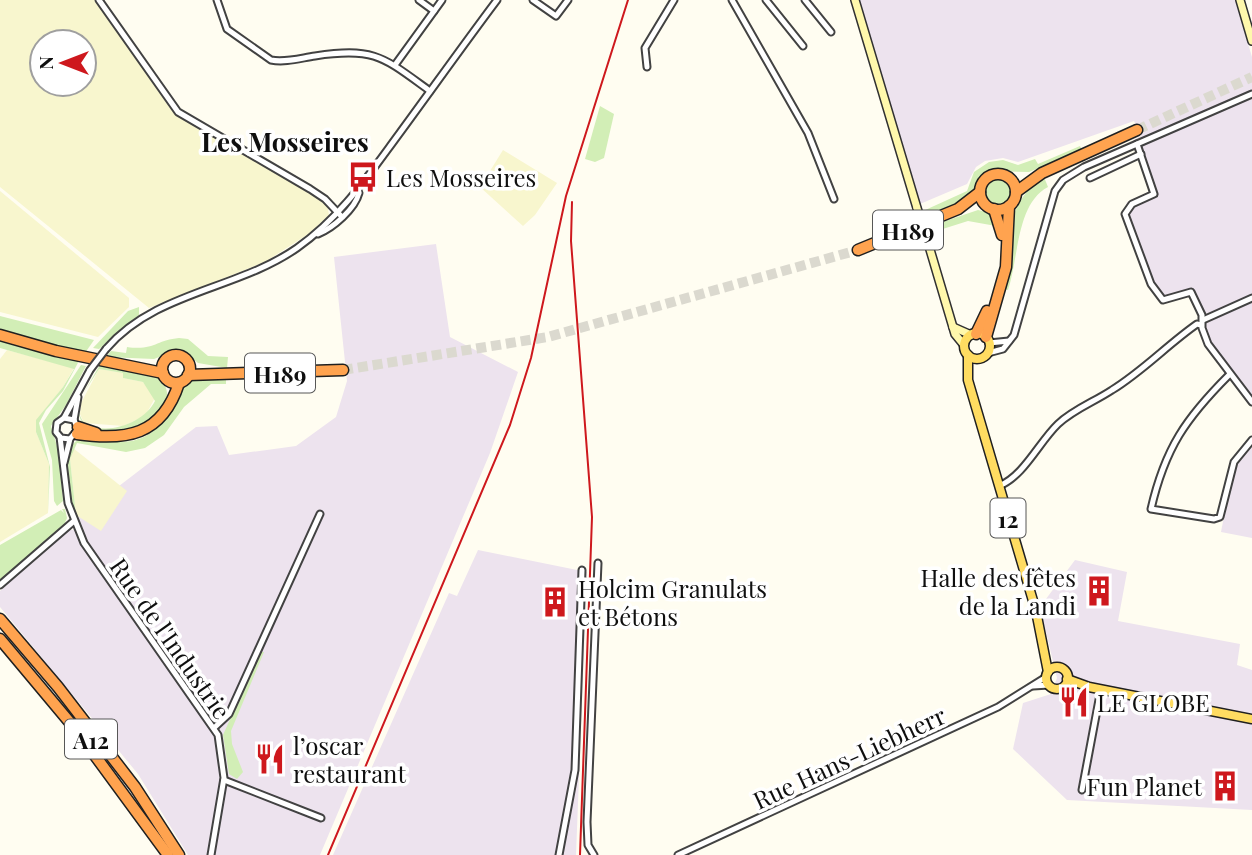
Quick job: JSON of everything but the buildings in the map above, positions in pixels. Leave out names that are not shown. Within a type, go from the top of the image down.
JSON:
[{"type":"highway","points":[[981,337],[1006,267],[1009,206],[1016,192],[1042,173],[1137,130]]},
{"type":"highway","points":[[981,337],[1001,264],[1002,227],[980,192],[991,175],[1003,174],[1012,179],[1042,173]]},
{"type":"highway","points":[[1012,179],[1016,192]]},
{"type":"highway","name":"H189","points":[[858,250],[958,209],[980,192]]},
{"type":"highway","points":[[990,207],[1009,206]]},
{"type":"highway","name":"H189","points":[[958,209],[990,207]]},
{"type":"highway","points":[[0,335],[56,351],[134,365],[169,375],[189,370],[186,359],[176,355],[169,375],[167,407],[159,421],[140,433],[127,436],[74,430]]},
{"type":"highway","name":"H189","points":[[189,370],[343,370]]},
{"type":"highway","points":[[0,618],[58,687],[135,787],[178,855]]},
{"type":"highway","name":"A12","points":[[0,627],[118,773],[178,855]]},
{"type":"highway","name":"A12","points":[[0,639],[90,748],[168,855]]},
{"type":"main road","points":[[964,345],[981,337],[988,353],[978,359],[970,387]]},
{"type":"main road","name":"12","points":[[964,345],[968,355],[967,374],[970,387],[1046,649],[1050,676]]},
{"type":"main road","points":[[968,355],[978,359]]},
{"type":"main road","points":[[1065,683],[1065,671],[1050,676],[1055,689],[1065,683],[1252,719]]},
{"type":"street","points":[[217,0],[227,29],[271,61],[352,51],[379,56],[430,91]]},
{"type":"street","points":[[419,0],[434,11]]},
{"type":"street","points":[[395,65],[442,0]]},
{"type":"street","points":[[74,430],[64,418],[90,370],[106,349],[127,329],[159,308],[274,262],[340,215],[496,0]]},
{"type":"street","points":[[533,0],[556,16],[568,0]]},
{"type":"street","points":[[647,67],[645,48],[674,0]]},
{"type":"street","points":[[732,0],[808,134],[834,199]]},
{"type":"street","points":[[766,0],[803,46]]},
{"type":"street","points":[[805,0],[831,32]]},
{"type":"street","points":[[855,0],[953,327],[964,345]]},
{"type":"street","points":[[1241,0],[1252,41]]},
{"type":"street","points":[[101,1],[172,106],[310,189],[340,215]]},
{"type":"street","points":[[988,353],[1003,349],[1018,324],[1055,191],[1075,172],[1252,91]]},
{"type":"street","points":[[1137,144],[1154,194],[1127,208],[1126,220],[1132,238],[1159,297],[1169,300],[1191,292],[1209,344],[1229,375],[1252,402]]},
{"type":"street","points":[[1090,178],[1141,154]]},
{"type":"street","points":[[999,486],[1010,480],[1045,437],[1071,413],[1114,390],[1152,361],[1161,349],[1197,324],[1252,298]]},
{"type":"street","points":[[953,327],[981,337],[1009,341]]},
{"type":"street","points":[[1229,375],[1185,421],[1170,447],[1151,509],[1214,519],[1220,517],[1234,462],[1252,440]]},
{"type":"street","points":[[64,468],[74,430],[79,390]]},
{"type":"street","name":"Rue de l'Industrie","points":[[64,418],[56,426],[74,521],[90,553],[215,727],[223,754],[224,780],[211,855]]},
{"type":"street","points":[[60,438],[74,430]]},
{"type":"street","points":[[215,727],[229,714],[320,514]]},
{"type":"street","points":[[0,585],[74,521]]},
{"type":"street","points":[[594,855],[588,845],[587,822],[598,564]]},
{"type":"street","points":[[559,855],[575,770],[582,570]]},
{"type":"street","name":"Rue Hans-Liebherr","points":[[678,855],[998,707],[1050,676]]},
{"type":"street","points":[[1082,790],[1101,690]]},
{"type":"street","points":[[224,780],[321,818]]},
{"type":"shaded area","points":[[0,0],[95,0],[172,111],[327,204],[329,215],[310,233],[265,262],[149,308],[0,187]]},
{"type":"shaded area","points":[[859,0],[1235,0],[1252,57],[1252,397],[1216,352],[1190,296],[1185,294],[1167,302],[1158,299],[1131,241],[1124,217],[1127,202],[1150,191],[1133,140],[1141,136],[1134,121],[1018,162],[1003,158],[985,161],[976,167],[967,184],[920,204]]},
{"type":"shaded area","points":[[503,150],[557,183],[535,215],[523,226],[480,187]]},
{"type":"shaded area","points":[[0,191],[129,298],[129,307],[98,337],[0,312]]},
{"type":"shaded area","points":[[436,244],[450,337],[518,372],[490,453],[320,855],[188,855],[138,774],[0,607],[0,591],[66,530],[73,530],[76,519],[196,427],[217,426],[229,455],[296,446],[336,417],[347,381],[334,257]]},
{"type":"shaded area","points":[[7,350],[74,368],[63,387],[36,421],[36,432],[49,464],[48,513],[0,542],[0,359]]},
{"type":"shaded area","points":[[99,369],[124,373],[123,378],[143,382],[155,398],[145,416],[123,426],[84,423],[80,414],[81,403]]},
{"type":"shaded area","points":[[1252,445],[1252,538],[1221,532],[1233,470]]},
{"type":"shaded area","points":[[73,448],[127,491],[101,531],[76,515],[70,459]]},
{"type":"shaded area","points":[[478,550],[587,572],[576,855],[333,855],[449,593],[457,596]]},
{"type":"shaded area","points":[[1075,560],[1127,572],[1118,621],[1240,644],[1237,665],[1252,670],[1252,810],[1067,800],[1013,749],[1023,703],[1051,694],[1057,678],[1040,607]]},
{"type":"green space","points":[[600,106],[614,114],[604,158],[595,162],[585,159]]},
{"type":"green space","points":[[1080,146],[1082,150],[1029,172],[990,171],[982,175],[972,193],[960,202],[925,217],[923,211],[967,191],[974,172],[989,162],[1003,160],[1018,165],[1035,159],[1038,164]]},
{"type":"green space","points":[[1044,177],[1048,187],[1038,195],[1024,218],[1012,277],[1008,290],[1004,289],[1010,226],[1015,212],[1021,200]]},
{"type":"green space","points":[[998,178],[1008,182],[1012,192],[1008,202],[998,206],[988,202],[984,192],[988,182]]},
{"type":"green space","points":[[978,210],[990,213],[996,226],[968,221],[930,233],[928,227]]},
{"type":"green space","points":[[139,307],[139,315],[99,349],[93,348],[128,311]]},
{"type":"green space","points":[[0,316],[94,340],[85,353],[0,330]]},
{"type":"green space","points":[[179,338],[188,339],[208,356],[228,357],[227,368],[198,363],[186,353],[177,350],[154,359],[106,357],[111,351],[126,353],[127,347],[143,348]]},
{"type":"green space","points":[[0,339],[80,359],[63,391],[46,410],[39,423],[50,467],[48,513],[49,464],[36,432],[36,420],[74,369],[0,348]]},
{"type":"green space","points":[[101,363],[154,374],[166,389],[165,403],[155,416],[138,426],[99,432],[85,425],[83,421],[94,427],[114,428],[134,421],[150,409],[155,401],[143,382],[123,378],[123,373],[99,369],[83,394]]},
{"type":"green space","points":[[81,365],[86,366],[66,405],[51,426],[59,453],[63,501],[57,506],[54,501],[52,460],[42,424]]},
{"type":"green space","points":[[226,377],[226,384],[211,384],[184,407],[164,435],[145,448],[126,452],[77,443],[70,459],[76,515],[66,468],[69,450],[74,443],[86,438],[132,441],[146,436],[164,420],[186,384],[198,378]]},
{"type":"green space","points":[[62,509],[65,509],[67,518],[64,525],[0,582],[0,545],[61,510],[64,513]]},
{"type":"green space","points":[[260,652],[264,652],[231,731],[232,744],[243,772],[237,779],[229,774],[223,735]]},
{"type":"tunnel","points":[[1137,130],[1252,77]]},
{"type":"tunnel","points":[[343,370],[548,337],[858,250]]},
{"type":"railway","points":[[328,855],[510,425],[531,358],[566,196],[628,0]]},
{"type":"railway","points":[[572,202],[571,241],[592,517],[580,855]]},
{"type":"place","name":"Les Mosseires","points":[[363,177]]},
{"type":"place","name":"Halle des fêtes de la Landi","points":[[1099,591]]},
{"type":"place","name":"Holcim Granulats et Bétons","points":[[555,602]]},
{"type":"place","name":"LE GLOBE","points":[[1074,702]]},
{"type":"place","name":"l’oscar restaurant","points":[[270,759]]},
{"type":"place","name":"Fun Planet","points":[[1225,786]]},
{"type":"district","name":"Les Mosseires","points":[[285,141]]}]
